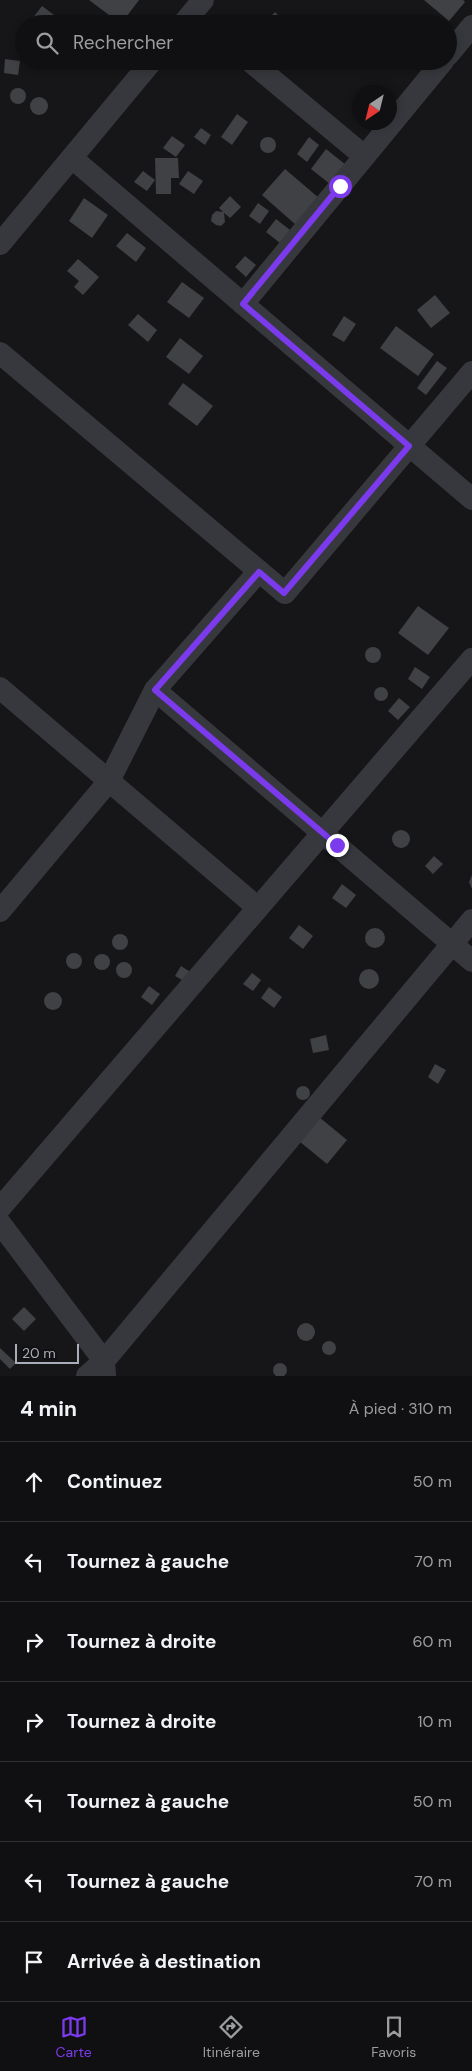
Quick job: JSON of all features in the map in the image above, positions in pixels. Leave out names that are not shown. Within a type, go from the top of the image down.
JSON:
[{"type":"street","points":[[457,44],[472,26]]},
{"type":"street","points":[[0,244],[145,70]]},
{"type":"street","points":[[261,70],[364,156]]},
{"type":"street","points":[[243,304],[436,70]]},
{"type":"street","points":[[72,158],[472,499]]},
{"type":"street","points":[[0,353],[284,593],[472,372]]},
{"type":"street","points":[[0,911],[109,781],[155,690],[259,572]]},
{"type":"street","points":[[0,1208],[472,659]]},
{"type":"street","points":[[0,688],[258,908]]},
{"type":"street","points":[[155,690],[472,961]]},
{"type":"street","points":[[87,1376],[104,1369],[472,920]]},
{"type":"street","points":[[0,1223],[104,1369]]},
{"type":"building","points":[[89,0],[139,0],[128,15],[109,15]]},
{"type":"building","points":[[424,0],[463,0],[465,2],[454,15],[442,15]]},
{"type":"building","points":[[42,6],[54,15],[35,15]]},
{"type":"building","points":[[5,59],[15,60],[15,70],[19,70],[18,75],[4,73]]},
{"type":"building","points":[[15,88],[21,88],[26,93],[24,102],[15,104],[10,99],[10,93]]},
{"type":"building","points":[[39,97],[45,100],[48,106],[45,112],[39,115],[33,112],[30,106],[33,100]]},
{"type":"building","points":[[237,114],[248,122],[232,145],[221,137]]},
{"type":"building","points":[[201,128],[211,135],[205,145],[194,137]]},
{"type":"building","points":[[172,136],[185,145],[176,157],[163,148]]},
{"type":"building","points":[[265,137],[271,137],[276,142],[274,151],[265,153],[260,148],[260,142]]},
{"type":"building","points":[[309,137],[319,145],[307,162],[297,154]]},
{"type":"building","points":[[326,149],[346,165],[330,184],[311,169]]},
{"type":"building","points":[[155,158],[178,158],[179,178],[171,178],[171,194],[156,194]]},
{"type":"building","points":[[285,169],[319,198],[296,225],[262,195]]},
{"type":"building","points":[[143,171],[155,180],[147,191],[134,182]]},
{"type":"building","points":[[188,171],[203,181],[194,194],[179,184]]},
{"type":"building","points":[[230,196],[241,207],[230,218],[224,213],[225,222],[221,226],[216,225],[211,221],[212,215],[216,211],[223,212],[219,208]]},
{"type":"building","points":[[84,198],[108,215],[92,238],[69,221]]},
{"type":"building","points":[[258,203],[269,211],[260,224],[249,216]]},
{"type":"building","points":[[276,219],[290,230],[280,243],[266,232]]},
{"type":"building","points":[[127,233],[146,248],[136,262],[116,246]]},
{"type":"building","points":[[245,256],[256,265],[246,277],[235,267]]},
{"type":"building","points":[[78,259],[99,277],[83,295],[74,287],[79,281],[67,271]]},
{"type":"building","points":[[182,282],[204,298],[189,318],[167,302]]},
{"type":"building","points":[[435,295],[450,313],[431,328],[417,310]]},
{"type":"building","points":[[138,314],[157,330],[148,342],[128,325]]},
{"type":"building","points":[[344,316],[356,324],[344,342],[332,335]]},
{"type":"building","points":[[396,326],[434,354],[418,376],[380,348]]},
{"type":"building","points":[[180,338],[203,356],[189,374],[166,357]]},
{"type":"building","points":[[437,361],[447,368],[426,395],[417,388]]},
{"type":"building","points":[[183,383],[213,406],[197,426],[168,404]]},
{"type":"building","points":[[418,606],[449,628],[428,655],[398,633]]},
{"type":"building","points":[[370,647],[376,647],[381,652],[379,661],[370,663],[365,658],[365,652]]},
{"type":"building","points":[[415,667],[430,677],[422,689],[408,679]]},
{"type":"building","points":[[378,687],[384,687],[388,694],[384,701],[378,701],[374,697],[374,691]]},
{"type":"building","points":[[399,698],[410,707],[398,720],[388,711]]},
{"type":"building","points":[[401,830],[407,833],[410,839],[407,845],[401,848],[395,845],[392,839],[395,833]]},
{"type":"building","points":[[434,856],[443,864],[433,874],[425,866]]},
{"type":"building","points":[[472,875],[472,889],[469,882]]},
{"type":"building","points":[[342,884],[356,895],[346,908],[332,898]]},
{"type":"building","points":[[299,925],[313,936],[303,949],[289,938]]},
{"type":"building","points":[[375,928],[382,931],[385,938],[382,945],[375,948],[368,945],[365,938],[368,931]]},
{"type":"building","points":[[117,934],[123,934],[128,939],[126,948],[117,950],[112,945],[112,939]]},
{"type":"building","points":[[74,953],[82,961],[74,969],[66,961]]},
{"type":"building","points":[[99,954],[105,954],[110,959],[108,968],[99,970],[94,965],[94,959]]},
{"type":"building","points":[[121,962],[127,962],[132,967],[130,976],[121,978],[116,973],[116,967]]},
{"type":"building","points":[[181,966],[192,973],[186,982],[175,976]]},
{"type":"building","points":[[369,969],[376,972],[379,979],[376,986],[369,989],[362,986],[359,979],[362,972]]},
{"type":"building","points":[[252,973],[261,980],[253,991],[243,984]]},
{"type":"building","points":[[149,986],[160,994],[152,1005],[141,997]]},
{"type":"building","points":[[269,987],[282,997],[274,1008],[261,998]]},
{"type":"building","points":[[53,992],[59,995],[62,1001],[59,1007],[53,1010],[47,1007],[44,1001],[47,995]]},
{"type":"building","points":[[326,1035],[329,1050],[313,1053],[310,1039]]},
{"type":"building","points":[[435,1064],[446,1070],[438,1084],[428,1077]]},
{"type":"building","points":[[300,1086],[306,1086],[310,1093],[306,1100],[300,1100],[296,1096],[296,1090]]},
{"type":"building","points":[[319,1117],[347,1140],[327,1164],[299,1141]]},
{"type":"building","points":[[24,1307],[36,1319],[24,1331],[12,1319]]},
{"type":"building","points":[[306,1323],[312,1326],[315,1332],[312,1338],[306,1341],[300,1338],[297,1332],[300,1326]]},
{"type":"building","points":[[329,1341],[334,1343],[336,1348],[334,1353],[329,1355],[324,1353],[322,1348],[324,1343]]},
{"type":"building","points":[[0,1348],[16,1363],[10,1369],[0,1359]]},
{"type":"building","points":[[277,1363],[283,1363],[287,1367],[287,1373],[284,1376],[276,1376],[273,1373],[273,1367]]},
{"type":"route","points":[[337,845],[155,690],[259,572],[284,593],[409,446],[243,304],[340,186]]}]
